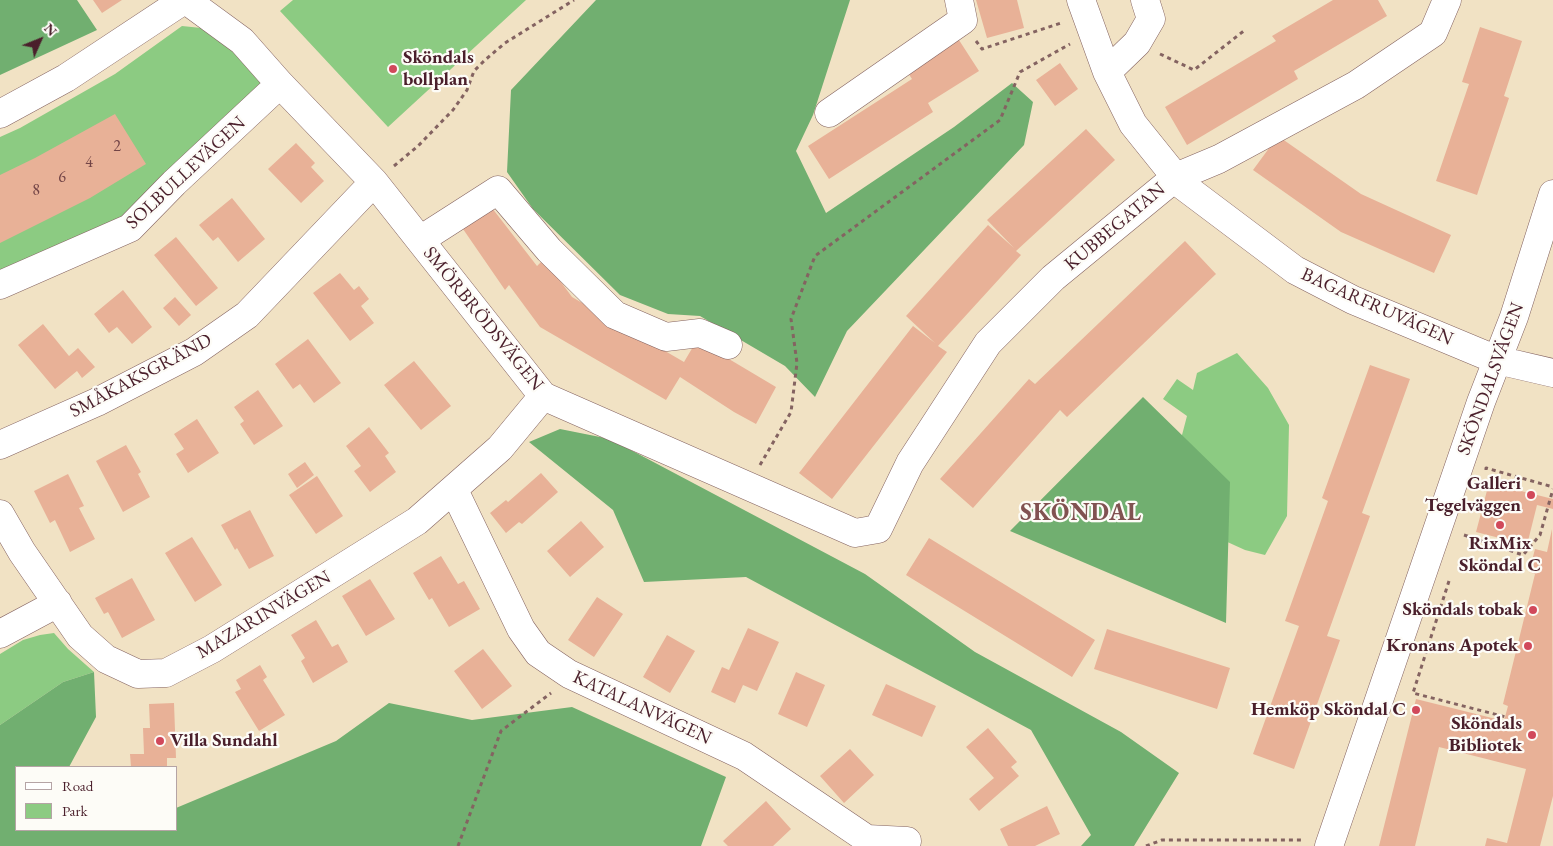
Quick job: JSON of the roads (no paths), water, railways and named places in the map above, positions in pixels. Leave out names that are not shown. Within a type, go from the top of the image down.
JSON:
[{"type":"street","name":"SMÖRBRÖDSVÄGEN","points":[[185,0],[242,41],[280,84],[374,182],[543,396],[856,533]]},
{"type":"street","points":[[0,114],[66,78],[185,0]]},
{"type":"street","points":[[1106,72],[1137,43],[1151,19],[1145,0]]},
{"type":"street","name":"KUBBEGATAN","points":[[856,533],[878,528],[910,463],[988,343],[1053,278],[1176,177],[1219,159],[1356,85],[1433,33],[1447,0]]},
{"type":"street","points":[[829,113],[961,10]]},
{"type":"street","name":"BAGARFRUVÄGEN","points":[[1073,11],[1092,32],[1106,72],[1133,124],[1182,185],[1295,270],[1353,300],[1497,360],[1553,373]]},
{"type":"street","name":"SOLBULLEVÄGEN","points":[[0,284],[130,228],[174,183],[280,84]]},
{"type":"street","name":"SMÅKAKSGRÄND","points":[[0,445],[123,389],[194,352],[240,320],[247,315],[374,182]]},
{"type":"street","points":[[420,240],[498,190],[549,250],[615,315],[666,337],[700,333],[728,345]]},
{"type":"street","name":"SKÖNDALSVÄGEN","points":[[1330,843],[1481,402],[1514,317],[1553,194]]},
{"type":"street","name":"MAZARINVÄGEN","points":[[0,514],[22,552],[80,636],[106,659],[138,674],[166,673],[212,649],[417,522],[500,448],[543,396]]},
{"type":"street","name":"KATALANVÄGEN","points":[[454,490],[521,628],[538,653],[569,674],[744,756],[867,839],[907,841]]},
{"type":"street","points":[[0,634],[58,603]]},
{"type":"place","name":"Sköndals bollplan","points":[[393,69]]},
{"type":"place","name":"Galleri Tegelväggen","points":[[1531,495]]},
{"type":"place","name":"RixMix Sköndal C","points":[[1500,525]]},
{"type":"place","name":"Sköndals tobak","points":[[1533,610]]},
{"type":"place","name":"Kronans Apotek","points":[[1528,646]]},
{"type":"place","name":"Hemköp Sköndal C","points":[[1416,710]]},
{"type":"place","name":"Sköndals Bibliotek","points":[[1532,735]]},
{"type":"place","name":"Villa Sundahl","points":[[160,741]]},
{"type":"district","name":"SKÖNDAL","points":[[1081,513]]}]
